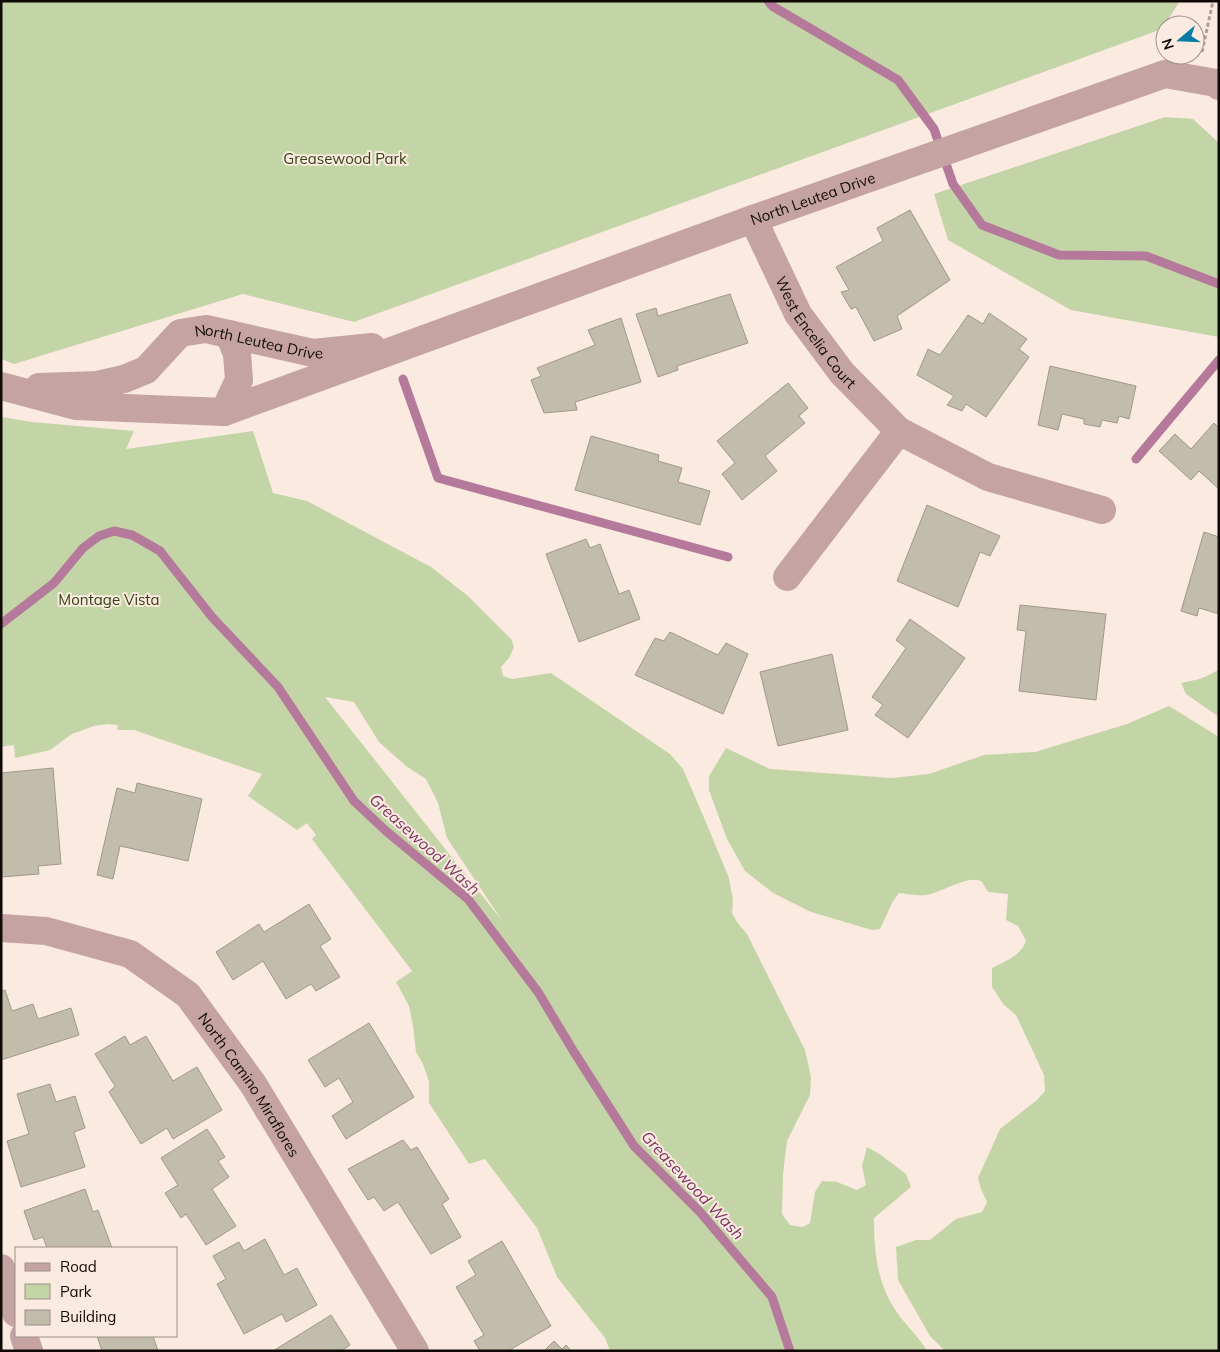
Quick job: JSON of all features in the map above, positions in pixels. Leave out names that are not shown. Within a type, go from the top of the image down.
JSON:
[{"type":"street","name":"North Leutea Drive","points":[[4,387],[76,406],[224,412],[753,219],[1165,74],[1207,83]]},
{"type":"street","name":"West Encelia Court","points":[[753,219],[798,314],[842,373],[899,431],[988,477],[1102,510]]},
{"type":"street","name":"North Leutea Drive","points":[[4,387],[97,385],[124,379],[146,370],[180,333],[206,329],[313,352],[408,344]]},
{"type":"street","points":[[224,412],[239,380],[237,354],[229,334]]},
{"type":"street","points":[[787,577],[899,431]]},
{"type":"street","name":"North Camino Miraflores","points":[[1,928],[46,931],[130,954],[188,995],[253,1084],[415,1351]]},
{"type":"street","points":[[1,1268],[15,1310]]},
{"type":"street","points":[[24,1337],[29,1351]]},
{"type":"path","points":[[1207,83],[1213,1]]},
{"type":"green space","name":"Greasewood Park","points":[[1,1],[1180,1],[1171,15],[1155,15],[1155,32],[354,322],[243,294],[14,364],[1,359]]},
{"type":"green space","points":[[1165,117],[1193,119],[1219,143],[1219,337],[1071,310],[948,240],[934,194]]},
{"type":"green space","name":"Montage Vista","points":[[1,417],[32,422],[134,431],[126,449],[253,431],[273,493],[307,501],[431,567],[468,596],[511,639],[514,647],[509,658],[501,667],[503,676],[512,679],[551,673],[670,754],[683,769],[729,878],[733,900],[732,913],[747,934],[805,1050],[811,1077],[810,1095],[787,1141],[783,1174],[782,1214],[790,1225],[803,1227],[810,1223],[815,1192],[822,1181],[837,1182],[857,1190],[866,1185],[862,1166],[867,1147],[906,1174],[911,1187],[874,1218],[876,1255],[881,1278],[890,1300],[927,1351],[610,1351],[605,1338],[557,1277],[537,1228],[485,1159],[469,1164],[429,1103],[429,1082],[423,1064],[416,1052],[409,1006],[396,982],[412,971],[312,839],[316,835],[307,823],[297,830],[248,796],[262,774],[134,730],[117,730],[118,725],[94,726],[72,734],[50,750],[15,758],[14,745],[1,747]],"holes":[[[325,697],[354,702],[379,742],[406,766],[426,779],[438,803],[447,838],[503,922]]]},
{"type":"green space","points":[[1219,669],[1219,717],[1186,694],[1181,683],[1206,677]]},
{"type":"green space","points":[[1169,706],[1219,737],[1219,1351],[945,1351],[930,1336],[898,1280],[896,1247],[916,1240],[930,1240],[956,1219],[982,1212],[987,1202],[978,1178],[1000,1129],[1037,1100],[1045,1091],[1044,1075],[1016,1015],[1004,1005],[992,987],[992,968],[1020,951],[1026,941],[1018,926],[1006,920],[1008,894],[988,892],[982,882],[977,880],[963,882],[926,895],[899,893],[893,901],[880,929],[872,930],[811,912],[773,893],[745,871],[727,839],[709,790],[709,776],[726,748],[770,769],[892,778],[929,774],[984,755],[1035,752],[1127,724]]},
{"type":"building","points":[[910,210],[950,280],[897,316],[902,329],[874,341],[856,307],[851,309],[841,292],[849,290],[836,267],[883,241],[877,228]]},
{"type":"building","points":[[730,294],[748,343],[677,366],[678,370],[658,377],[636,314],[656,308],[658,316]]},
{"type":"building","points":[[989,313],[1027,339],[1019,349],[1029,357],[986,417],[966,404],[962,411],[947,405],[954,396],[917,375],[928,349],[940,355],[968,315],[983,324]]},
{"type":"building","points":[[621,318],[641,382],[575,402],[577,410],[544,413],[531,380],[541,376],[537,368],[595,345],[588,330]]},
{"type":"building","points":[[1050,366],[1136,386],[1129,419],[1119,416],[1117,423],[1102,420],[1100,427],[1084,424],[1084,419],[1062,414],[1058,430],[1038,425]]},
{"type":"building","points":[[788,383],[808,408],[799,416],[805,423],[765,456],[777,471],[742,500],[722,474],[735,463],[717,441]]},
{"type":"building","points":[[1214,423],[1219,428],[1219,489],[1199,471],[1191,480],[1159,451],[1175,434],[1191,449]]},
{"type":"building","points":[[591,436],[659,455],[658,461],[682,468],[678,482],[710,491],[700,525],[575,490]]},
{"type":"building","points":[[927,505],[1000,536],[990,556],[980,552],[958,607],[897,581]]},
{"type":"building","points":[[1204,532],[1219,537],[1219,614],[1199,608],[1197,616],[1181,611]]},
{"type":"building","points":[[586,539],[590,548],[600,544],[619,594],[629,590],[640,619],[579,642],[546,554]]},
{"type":"building","points":[[1020,605],[1106,614],[1096,700],[1019,691],[1026,631],[1017,630]]},
{"type":"building","points":[[910,619],[965,658],[908,738],[875,715],[883,705],[872,697],[906,648],[896,640]]},
{"type":"building","points":[[670,632],[718,655],[726,643],[748,654],[723,714],[635,675],[655,638],[664,641]]},
{"type":"building","points":[[832,654],[848,730],[778,746],[760,672]]},
{"type":"building","points":[[53,768],[61,864],[38,866],[39,874],[1,877],[1,773]]},
{"type":"building","points":[[137,783],[202,799],[188,861],[120,846],[113,879],[97,875],[117,788],[135,793]]},
{"type":"building","points":[[309,904],[331,939],[320,946],[340,977],[316,991],[311,984],[286,999],[263,961],[233,980],[216,952],[259,924],[264,932]]},
{"type":"building","points":[[5,990],[12,1011],[33,1004],[38,1019],[71,1008],[79,1035],[1,1060],[1,991]]},
{"type":"building","points":[[369,1023],[414,1097],[346,1139],[332,1116],[353,1102],[339,1078],[325,1087],[308,1060]]},
{"type":"building","points":[[125,1036],[130,1045],[146,1036],[173,1081],[197,1067],[222,1110],[173,1139],[167,1128],[141,1144],[109,1092],[115,1086],[95,1054]]},
{"type":"building","points":[[50,1084],[56,1102],[75,1096],[85,1128],[74,1132],[85,1167],[21,1187],[7,1141],[29,1134],[17,1094]]},
{"type":"building","points":[[207,1129],[225,1157],[218,1161],[229,1177],[212,1189],[236,1226],[206,1245],[186,1214],[181,1218],[165,1193],[178,1185],[161,1158]]},
{"type":"building","points":[[403,1140],[411,1150],[417,1147],[449,1199],[442,1204],[461,1237],[431,1254],[398,1202],[384,1211],[374,1197],[368,1200],[348,1169]]},
{"type":"building","points":[[85,1189],[93,1212],[98,1210],[112,1247],[47,1247],[43,1237],[34,1240],[24,1211]]},
{"type":"building","points":[[265,1239],[284,1275],[297,1268],[317,1305],[286,1322],[282,1314],[244,1334],[217,1284],[226,1279],[213,1256],[239,1242],[244,1251]]},
{"type":"building","points":[[502,1241],[551,1326],[508,1351],[480,1351],[474,1341],[484,1335],[456,1287],[476,1275],[468,1261]]},
{"type":"building","points":[[331,1315],[350,1345],[341,1351],[273,1351]]},
{"type":"building","points":[[97,1337],[153,1337],[158,1351],[102,1351]]},
{"type":"building","points":[[554,1341],[562,1349],[566,1345],[571,1351],[544,1351]]},
{"type":"waterway","points":[[768,1],[772,6],[898,80],[934,129],[953,184],[982,225],[1059,255],[1146,256],[1219,284]]},
{"type":"waterway","points":[[1136,459],[1219,360]]},
{"type":"waterway","points":[[403,379],[438,478],[728,557]]},
{"type":"waterway","name":"Greasewood Wash","points":[[1,624],[54,583],[83,548],[99,536],[114,531],[132,535],[160,551],[212,617],[278,687],[354,801],[386,831],[468,899],[538,992],[634,1146],[700,1212],[772,1297],[790,1351]]}]
